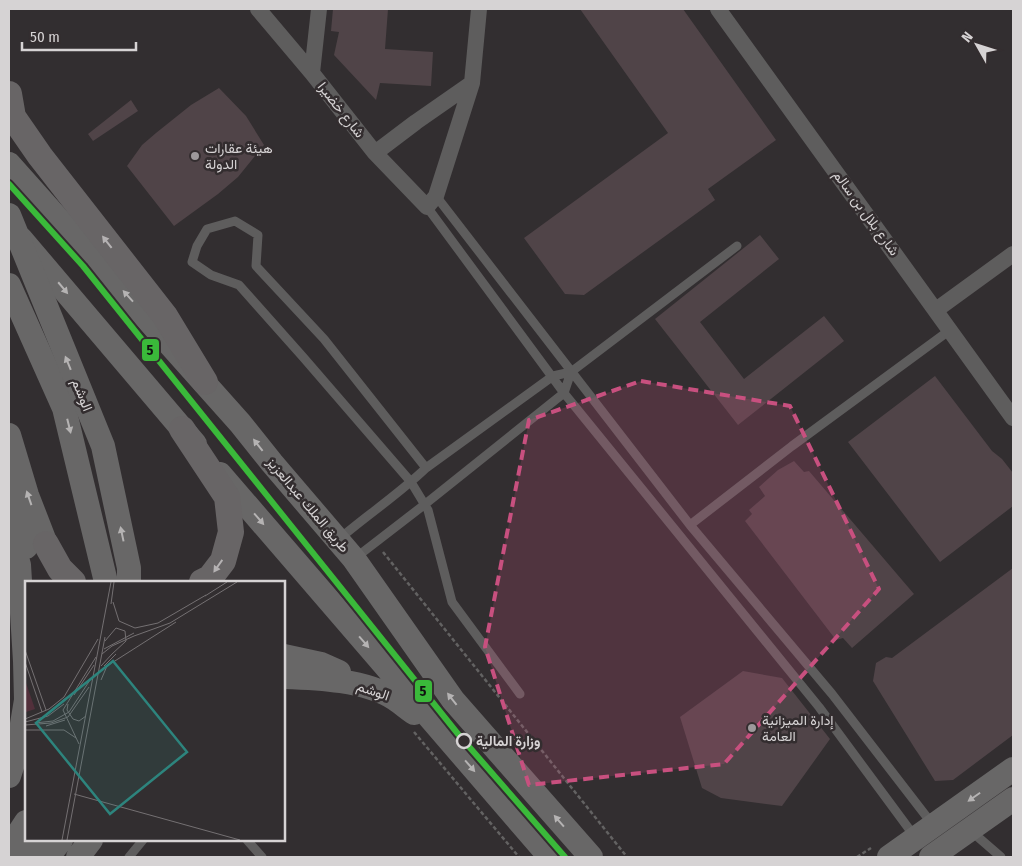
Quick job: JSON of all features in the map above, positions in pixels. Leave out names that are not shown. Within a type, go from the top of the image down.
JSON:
[{"type":"main road","points":[[9,94],[13,117],[40,156],[166,316],[206,382]]},
{"type":"main road","name":"طريق الملك عبدالعزيز","points":[[9,164],[206,382],[354,559],[453,700],[591,857]]},
{"type":"main road","name":"الوشم","points":[[9,215],[103,446],[130,578]]},
{"type":"main road","points":[[9,224],[182,429],[550,857]]},
{"type":"main road","points":[[9,285],[64,408],[106,581]]},
{"type":"main road","points":[[182,429],[227,497],[231,532],[223,561],[210,578],[204,581]]},
{"type":"main road","points":[[9,435],[46,544],[60,568],[72,581]]},
{"type":"main road","points":[[9,489],[36,581]]},
{"type":"main road","points":[[9,532],[19,564],[25,661]]},
{"type":"main road","points":[[285,656],[321,664],[375,689]]},
{"type":"main road","name":"الوشم","points":[[285,677],[324,678],[375,689],[394,698],[449,741]]},
{"type":"main road","points":[[9,776],[18,748],[25,706]]},
{"type":"main road","points":[[889,857],[1013,769]]},
{"type":"main road","points":[[930,857],[1013,799]]},
{"type":"main road","points":[[9,848],[25,824]]},
{"type":"main road","points":[[26,857],[38,841]]},
{"type":"main road","points":[[48,857],[60,841]]},
{"type":"main road","points":[[78,857],[90,841]]},
{"type":"street","name":"شارع خضيرا","points":[[258,9],[312,73],[375,153],[431,201]]},
{"type":"street","points":[[312,73],[319,9]]},
{"type":"street","points":[[431,201],[472,83],[479,9]]},
{"type":"street","name":"شارع بلال بن سالم","points":[[718,9],[1013,418]]},
{"type":"street","points":[[375,153],[472,83]]},
{"type":"street","points":[[936,310],[1013,254]]},
{"type":"lane","points":[[431,201],[572,372],[690,525],[832,694],[924,832]]},
{"type":"lane","points":[[431,201],[564,393],[819,708],[924,832]]},
{"type":"lane","points":[[426,468],[324,339],[256,266],[258,235],[235,221],[208,228],[197,246],[192,262],[211,275],[239,285],[304,357],[411,482],[428,510],[452,602],[520,694]]},
{"type":"lane","points":[[337,540],[426,468],[552,376],[572,372],[736,246]]},
{"type":"lane","points":[[690,525],[792,446],[950,330]]},
{"type":"lane","points":[[354,559],[564,393],[572,372]]},
{"type":"lane","points":[[970,830],[1000,857]]},
{"type":"lane","points":[[129,857],[142,841]]},
{"type":"lane","points":[[248,841],[262,857]]},
{"type":"path","points":[[375,542],[627,857]]},
{"type":"path","points":[[414,732],[519,857]]},
{"type":"highlighted area","points":[[641,381],[790,406],[879,589],[724,764],[529,785],[485,647],[529,420]]},
{"type":"building","points":[[333,9],[388,9],[385,49],[433,52],[431,86],[380,83],[376,100],[334,55],[339,32],[331,31]]},
{"type":"building","points":[[580,9],[683,9],[776,140],[708,189],[715,200],[584,295],[565,294],[524,238],[668,133]]},
{"type":"building","name":"هيئة عقارات الدولة","points":[[219,88],[246,116],[264,145],[238,177],[174,226],[127,166],[142,145],[156,133],[191,105]]},
{"type":"building","points":[[131,100],[138,111],[93,141],[88,134]]},
{"type":"building","points":[[760,235],[779,259],[700,322],[744,379],[824,316],[844,341],[738,425],[655,319]]},
{"type":"building","points":[[935,376],[992,451],[1002,459],[1013,473],[1013,506],[940,562],[848,442]]},
{"type":"building","points":[[794,461],[804,472],[809,471],[914,594],[852,648],[843,638],[836,640],[745,521],[752,514],[749,510],[765,496],[759,487],[778,470]]},
{"type":"building","points":[[1013,568],[1013,735],[953,780],[935,781],[873,681],[876,663],[886,657],[892,658]]},
{"type":"building","name":"إدارة الميزانية العامة","points":[[743,671],[782,678],[830,739],[782,806],[721,798],[702,788],[680,717]]},
{"type":"transit line","name":"5","points":[[9,184],[83,266],[458,734],[565,857]]},
{"type":"place","name":"هيئة عقارات الدولة","points":[[195,156]]},
{"type":"place","name":"إدارة الميزانية العامة","points":[[752,728]]},
{"type":"place","name":"وزارة المالية","points":[[464,741]]}]
